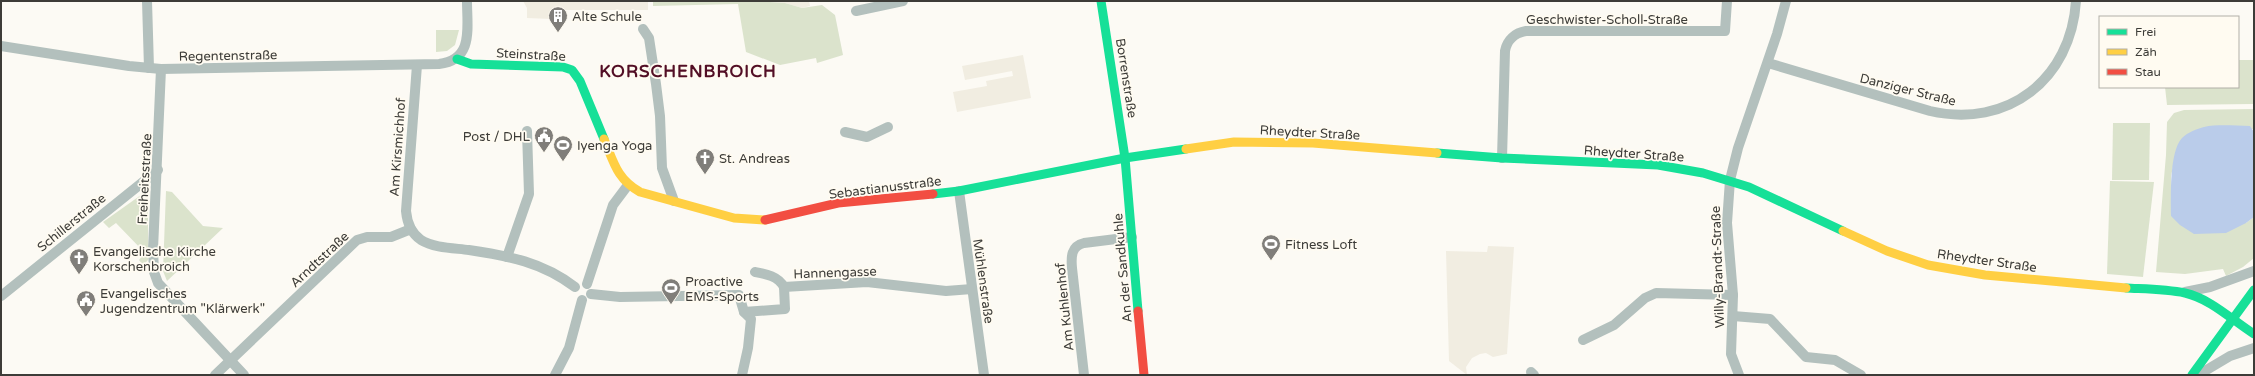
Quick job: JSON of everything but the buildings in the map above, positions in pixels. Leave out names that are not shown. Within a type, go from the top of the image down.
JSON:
[{"type":"street","points":[[147,1],[148,68]]},
{"type":"street","points":[[456,59],[466,45],[467,1]]},
{"type":"street","points":[[856,10],[903,1]]},
{"type":"street","name":"Borrenstraße","points":[[1101,1],[1114,77],[1125,158]]},
{"type":"street","name":"Geschwister-Scholl-Straße","points":[[1502,158],[1505,52],[1508,42],[1514,36],[1526,30],[1725,31],[1727,1]]},
{"type":"street","name":"Willy-Brandt-Straße","points":[[1739,375],[1731,354],[1733,295],[1727,223],[1730,180],[1738,148],[1768,63],[1786,1]]},
{"type":"street","name":"Danziger Straße","points":[[1768,63],[1945,115],[1981,114],[1997,110],[2018,100],[2036,88],[2052,72],[2061,59],[2069,40],[2075,16],[2076,1]]},
{"type":"street","points":[[644,29],[649,38],[656,84],[660,116],[662,168],[674,201]]},
{"type":"street","name":"Regentenstraße","points":[[1,46],[161,69],[417,66],[444,64],[456,59]]},
{"type":"street","name":"Steinstraße","points":[[456,59],[471,64],[562,67],[572,70],[580,81],[619,175],[628,185]]},
{"type":"street","name":"Am Kirsmichhof","points":[[411,229],[406,211],[417,66]]},
{"type":"street","name":"Freiheitsstraße","points":[[161,69],[153,265],[155,277],[166,293],[244,375]]},
{"type":"street","points":[[845,132],[867,137],[888,127]]},
{"type":"street","points":[[507,257],[529,194],[527,131]]},
{"type":"street","name":"Rheydter Straße","points":[[1125,158],[1234,142],[1313,143],[1502,158],[1665,166],[1730,180],[1766,193],[1892,252],[1928,265],[1985,275],[2184,293],[2207,301],[2254,334]]},
{"type":"street","name":"Sebastianusstraße","points":[[628,185],[636,191],[734,218],[762,221],[848,202],[959,191],[1125,158]]},
{"type":"street","name":"An der Sandkuhle","points":[[1125,158],[1144,375]]},
{"type":"street","name":"Schillerstraße","points":[[1,296],[158,170]]},
{"type":"street","points":[[575,287],[576,297],[582,300],[588,299],[589,289],[613,205],[628,185]]},
{"type":"street","name":"Mühlenstraße","points":[[959,191],[984,375]]},
{"type":"street","points":[[411,229],[417,237],[429,244],[507,257],[545,268],[575,287]]},
{"type":"street","name":"Arndtstraße","points":[[215,375],[356,241],[365,237],[391,237],[411,229]]},
{"type":"street","name":"Am Kuhlenhof","points":[[1084,375],[1072,268],[1072,252],[1076,246],[1082,243],[1132,237]]},
{"type":"street","points":[[2184,293],[2210,287],[2254,271]]},
{"type":"street","points":[[755,272],[771,275],[781,282],[784,287]]},
{"type":"street","name":"Hannengasse","points":[[744,312],[785,309],[784,287],[868,282],[946,291],[972,289]]},
{"type":"street","points":[[575,287],[579,283],[589,289],[620,297],[739,295],[744,312],[751,319],[748,348],[742,375]]},
{"type":"street","points":[[2192,375],[2254,290]]},
{"type":"street","points":[[1583,340],[1614,325],[1645,298],[1656,292],[1733,295]]},
{"type":"street","points":[[560,374],[569,348],[582,300]]},
{"type":"street","points":[[1733,316],[1770,319],[1806,357],[1835,360],[1861,375]]},
{"type":"street","points":[[2198,375],[2230,356],[2254,348]]},
{"type":"shaded area","points":[[523,1],[648,1],[648,10],[551,10],[551,19],[527,18],[527,8]]},
{"type":"shaded area","points":[[753,1],[809,1],[810,6],[802,8],[785,3]]},
{"type":"shaded area","points":[[1023,55],[1031,98],[957,112],[953,92],[987,86],[986,81],[1013,76],[1012,71],[965,80],[962,66]]},
{"type":"shaded area","points":[[1488,246],[1514,247],[1507,354],[1493,357],[1486,353],[1472,358],[1466,367],[1467,375],[1449,361],[1446,251],[1487,252]]},
{"type":"green space","points":[[653,1],[753,1],[785,3],[802,8],[822,5],[835,15],[843,55],[817,63],[816,58],[780,65],[746,52],[738,4],[653,6]]},
{"type":"green space","points":[[436,30],[459,30],[455,45],[447,51],[436,52]]},
{"type":"green space","points":[[2239,60],[2254,60],[2254,104],[2167,105],[2165,88],[2239,88]]},
{"type":"green space","points":[[2254,109],[2254,157],[2253,129],[2177,148],[2171,176],[2171,216],[2246,223],[2254,217],[2254,258],[2243,267],[2226,276],[2223,269],[2185,274],[2156,272],[2166,155],[2167,122],[2174,113],[2184,110]]},
{"type":"green space","points":[[2113,123],[2150,123],[2149,180],[2112,180]]},
{"type":"green space","points":[[2110,181],[2154,182],[2143,277],[2107,274]]},
{"type":"green space","points":[[148,190],[148,260],[143,265],[139,260],[145,253],[116,223],[109,228],[103,222]]},
{"type":"green space","points":[[166,191],[172,192],[203,226],[223,228],[167,281],[163,271]]},
{"type":"water","points":[[2221,125],[2250,126],[2254,132],[2254,217],[2246,223],[2226,233],[2194,234],[2180,225],[2171,216],[2173,164],[2178,145],[2182,138],[2187,134],[2204,127]]},
{"type":"traffic: fast","points":[[1101,1],[1125,158],[1138,311]]},
{"type":"traffic: fast","points":[[457,59],[471,64],[563,67],[572,70],[580,81],[604,139]]},
{"type":"traffic: fast","points":[[933,194],[959,191],[1125,158],[1186,149]]},
{"type":"traffic: fast","points":[[1437,153],[1502,158],[1658,165],[1703,173],[1749,187],[1843,231]]},
{"type":"traffic: fast","points":[[2126,288],[2156,289],[2195,296],[2221,310],[2254,334]]},
{"type":"traffic: fast","points":[[2192,375],[2254,290]]},
{"type":"traffic: slow","points":[[604,139],[621,176],[626,182],[640,192],[734,218],[765,220]]},
{"type":"traffic: slow","points":[[1186,149],[1234,142],[1313,143],[1437,153]]},
{"type":"traffic: slow","points":[[1843,231],[1887,251],[1928,265],[1985,275],[2126,288]]},
{"type":"traffic: jam","points":[[765,220],[838,203],[933,194]]},
{"type":"traffic: jam","points":[[1138,311],[1144,375]]},
{"type":"place","name":"Alte Schule","points":[[558,33]]},
{"type":"place","name":"Post / DHL","points":[[544,153]]},
{"type":"place","name":"Iyenga Yoga","points":[[563,162]]},
{"type":"place","name":"St. Andreas","points":[[705,175]]},
{"type":"place","name":"Fitness Loft","points":[[1271,261]]},
{"type":"place","name":"Evangelische Kirche Korschenbroich","points":[[79,275]]},
{"type":"place","name":"Proactive EMS-Sports","points":[[671,305]]},
{"type":"place","name":"Evangelisches Jugendzentrum \"Klärwerk\"","points":[[86,317]]},
{"type":"district","name":"KORSCHENBROICH","points":[[688,71]]}]
